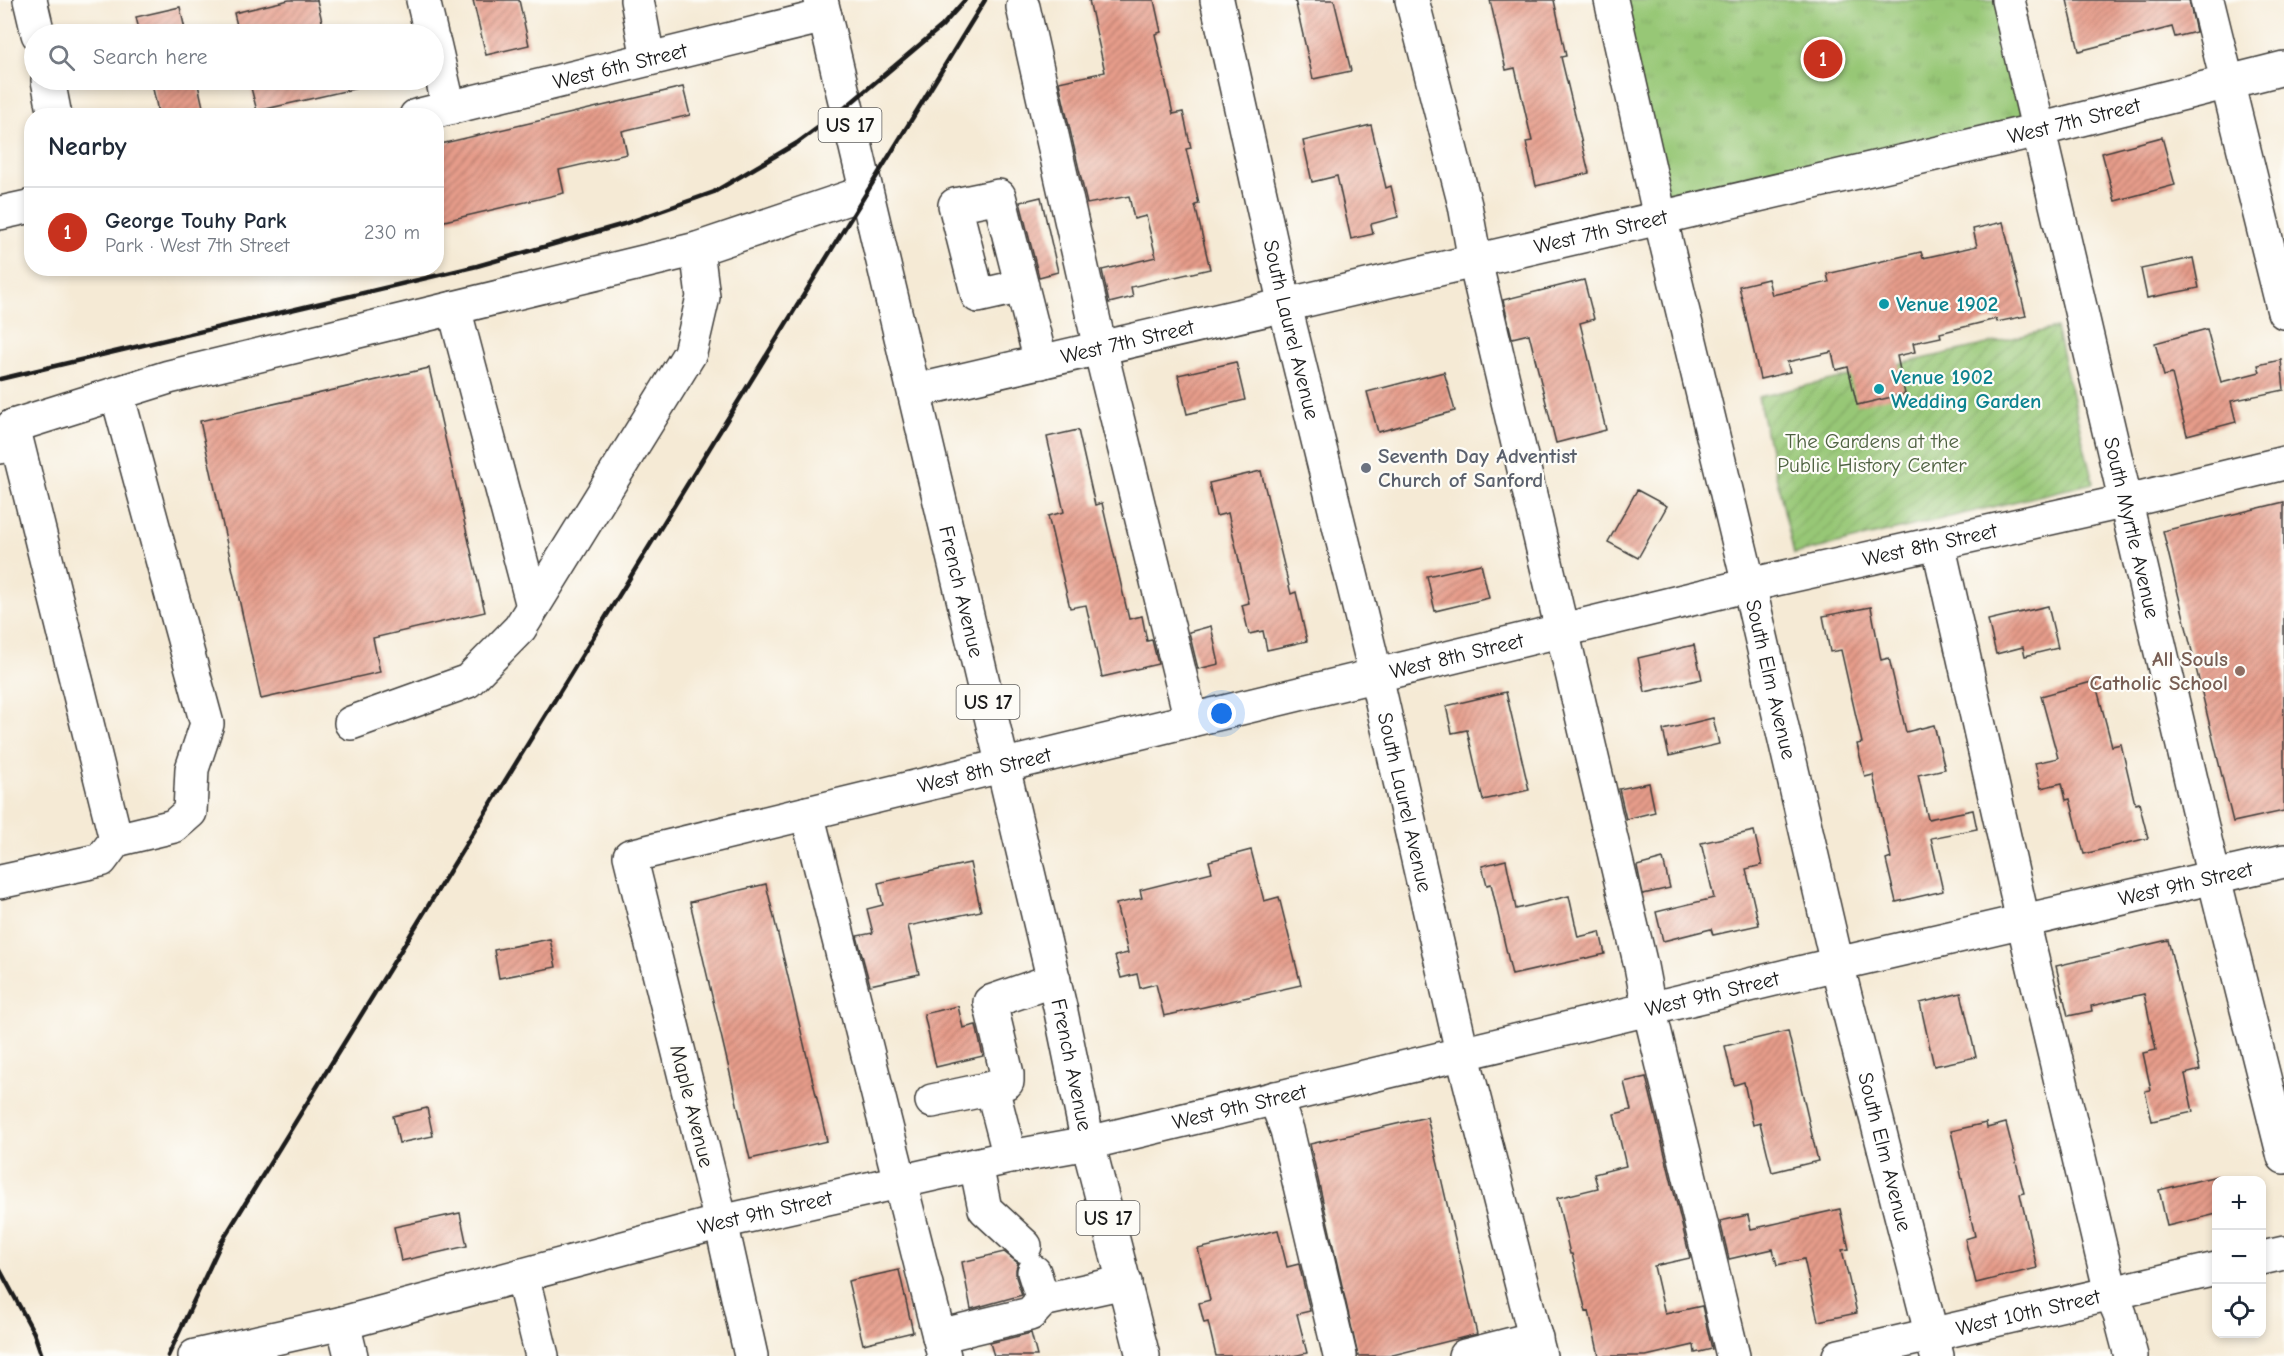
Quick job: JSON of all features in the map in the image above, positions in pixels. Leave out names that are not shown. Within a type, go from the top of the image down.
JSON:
[{"type":"street","points":[[30,0],[36,24]]},
{"type":"street","points":[[423,0],[429,24]]},
{"type":"street","points":[[637,0],[648,59]]},
{"type":"street","name":"South Laurel Avenue","points":[[1217,0],[1286,306],[1376,676],[1462,1052],[1538,1347]]},
{"type":"street","points":[[1412,0],[1465,205],[1475,261],[1561,631],[1733,1356]]},
{"type":"street","name":"South Elm Avenue","points":[[1611,0],[1660,217],[1837,964],[1934,1345]]},
{"type":"street","name":"South Myrtle Avenue","points":[[2008,0],[2214,878],[2284,1157]]},
{"type":"street","points":[[2207,0],[2284,312]]},
{"type":"street","points":[[1023,7],[1100,348],[1191,720]]},
{"type":"street","name":"West 6th Street","points":[[444,109],[648,59],[823,8]]},
{"type":"street","name":"French Avenue","points":[[823,8],[1004,765],[1054,980],[1088,1143],[1143,1356]]},
{"type":"street","name":"West 7th Street","points":[[915,391],[2038,130],[2284,68]]},
{"type":"street","points":[[444,87],[449,108]]},
{"type":"street","points":[[50,90],[54,108]]},
{"type":"street","points":[[116,840],[7,437],[117,394],[170,377],[697,249],[866,192]]},
{"type":"street","points":[[0,213],[24,208]]},
{"type":"street","points":[[351,723],[468,681],[520,628],[690,353],[703,297],[697,249]]},
{"type":"street","points":[[1022,286],[1041,362]]},
{"type":"street","points":[[454,308],[533,606]]},
{"type":"street","points":[[0,882],[101,860],[116,840],[174,826],[190,812],[192,769],[207,724],[117,394]]},
{"type":"street","name":"West 8th Street","points":[[630,856],[1749,585],[2127,501],[2284,463]]},
{"type":"street","points":[[1938,543],[2111,1293],[2120,1314],[2131,1356]]},
{"type":"street","points":[[807,813],[941,1346],[1030,1314],[1034,1273],[985,1209],[976,1164]]},
{"type":"street","name":"Maple Avenue","points":[[630,856],[721,1222],[751,1356]]},
{"type":"street","name":"West 9th Street","points":[[195,1356],[343,1323],[721,1222],[976,1164],[1088,1143],[1462,1052],[2284,861]]},
{"type":"street","points":[[932,1101],[992,1088],[1007,1082],[1008,1078],[990,1002],[1054,980]]},
{"type":"street","points":[[992,1088],[1010,1157]]},
{"type":"street","points":[[1275,1098],[1287,1130],[1340,1356]]},
{"type":"street","points":[[2266,1257],[2284,1253]]},
{"type":"street","name":"West 10th Street","points":[[1839,1356],[1934,1345],[2111,1293],[2212,1270]]},
{"type":"street","points":[[1034,1273],[1125,1282]]},
{"type":"street","points":[[522,1275],[542,1356]]},
{"type":"street","points":[[343,1323],[351,1356]]},
{"type":"street","points":[[1465,1356],[1538,1347]]},
{"type":"green space","points":[[1622,0],[1997,0],[2026,119],[1666,199]]},
{"type":"green space","name":"The Gardens at the Public History Center","points":[[2056,328],[2093,483],[1794,554],[1758,397]]},
{"type":"building","points":[[289,0],[317,0],[323,24],[237,24],[234,13]]},
{"type":"building","points":[[473,0],[519,0],[529,45],[486,55]]},
{"type":"building","points":[[1089,0],[1154,0],[1161,32],[1155,34],[1173,114],[1183,112],[1191,148],[1186,149],[1199,204],[1195,205],[1210,269],[1131,287],[1133,297],[1109,303],[1102,270],[1156,257],[1146,216],[1134,219],[1129,196],[1087,204],[1059,82],[1105,72]]},
{"type":"building","points":[[1295,0],[1334,0],[1351,71],[1313,79]]},
{"type":"building","points":[[1490,0],[1554,0],[1566,56],[1561,57],[1589,173],[1536,186],[1526,142],[1532,141],[1515,68],[1506,70]]},
{"type":"building","points":[[2067,0],[2189,0],[2196,32],[2175,37],[2172,27],[2079,51]]},
{"type":"building","points":[[180,7],[184,24],[138,24],[136,17]]},
{"type":"building","points":[[683,87],[690,115],[622,131],[627,154],[559,170],[564,193],[444,221],[444,143]]},
{"type":"building","points":[[153,90],[199,90],[203,108],[157,108]]},
{"type":"building","points":[[252,90],[349,90],[270,108],[256,108]]},
{"type":"building","points":[[1371,125],[1386,188],[1391,186],[1398,217],[1371,224],[1373,234],[1351,239],[1337,176],[1312,182],[1303,141]]},
{"type":"building","points":[[2162,137],[2175,185],[2115,201],[2102,153]]},
{"type":"building","points":[[1041,197],[1058,272],[1039,277],[1020,202]]},
{"type":"building","name":"Venue 1902","points":[[2003,222],[2026,316],[1997,322],[1996,319],[1940,333],[1941,337],[1913,343],[1915,352],[1897,356],[1905,394],[1857,405],[1848,367],[1836,370],[1832,352],[1787,362],[1790,372],[1760,379],[1739,286],[1768,279],[1772,295],[1829,282],[1827,274],[1921,252],[1923,258],[1977,246],[1973,229]]},
{"type":"building","points":[[2193,258],[2199,288],[2147,298],[2141,269]]},
{"type":"building","points":[[1584,280],[1594,319],[1580,323],[1606,430],[1556,443],[1529,334],[1512,338],[1503,300]]},
{"type":"building","points":[[2207,329],[2221,382],[2260,372],[2258,365],[2281,360],[2284,390],[2231,401],[2236,422],[2187,435],[2172,374],[2164,376],[2155,343]]},
{"type":"building","points":[[1236,362],[1245,400],[1187,414],[1178,375]]},
{"type":"building","points":[[429,368],[485,612],[373,638],[380,672],[261,699],[200,421]]},
{"type":"building","points":[[1444,372],[1455,411],[1378,432],[1367,392]]},
{"type":"building","points":[[1078,430],[1095,505],[1102,503],[1129,619],[1142,616],[1147,641],[1152,640],[1158,664],[1102,677],[1086,605],[1070,608],[1048,516],[1064,512],[1047,437]]},
{"type":"building","points":[[1261,471],[1291,594],[1296,592],[1307,641],[1267,650],[1263,631],[1249,634],[1242,605],[1249,603],[1228,513],[1216,516],[1209,483]]},
{"type":"building","points":[[1637,490],[1667,506],[1638,558],[1608,542]]},
{"type":"building","name":"All Souls Catholic School","points":[[2284,502],[2284,811],[2233,822],[2163,531]]},
{"type":"building","points":[[1481,564],[1489,598],[1435,611],[1427,576]]},
{"type":"building","points":[[2048,606],[2058,648],[2025,656],[2023,647],[1996,654],[1988,620]]},
{"type":"building","points":[[1871,607],[1881,660],[1889,658],[1906,732],[1934,725],[1945,769],[1918,775],[1928,819],[1973,810],[1977,829],[1931,838],[1943,891],[1896,902],[1886,860],[1891,858],[1873,775],[1865,777],[1857,744],[1862,743],[1841,650],[1830,652],[1823,616]]},
{"type":"building","points":[[1211,626],[1219,664],[1198,669],[1189,632]]},
{"type":"building","points":[[1694,645],[1702,679],[1645,692],[1638,658]]},
{"type":"building","points":[[2095,681],[2112,746],[2121,744],[2135,804],[2139,803],[2148,838],[2084,854],[2070,799],[2066,800],[2062,783],[2041,788],[2035,763],[2058,758],[2041,696]]},
{"type":"building","points":[[1506,692],[1529,790],[1483,800],[1467,730],[1452,733],[1446,706]]},
{"type":"building","points":[[1713,718],[1719,744],[1669,756],[1663,730]]},
{"type":"building","points":[[1649,783],[1655,812],[1626,819],[1619,789]]},
{"type":"building","points":[[1754,831],[1762,865],[1746,869],[1759,925],[1713,935],[1711,929],[1663,941],[1656,912],[1714,898],[1701,843]]},
{"type":"building","points":[[1251,850],[1264,901],[1279,897],[1301,985],[1164,1016],[1156,984],[1140,988],[1137,974],[1121,978],[1115,956],[1128,953],[1116,904],[1142,898],[1140,890],[1212,872],[1209,861]]},
{"type":"building","points":[[1663,859],[1670,888],[1643,894],[1637,866]]},
{"type":"building","points":[[1506,860],[1516,909],[1569,896],[1578,937],[1600,932],[1605,954],[1512,975],[1491,884],[1487,885],[1482,866]]},
{"type":"building","points":[[970,863],[981,911],[908,926],[919,974],[870,985],[857,936],[873,933],[867,909],[883,905],[878,883]]},
{"type":"building","points":[[766,884],[827,1141],[750,1159],[690,902]]},
{"type":"building","points":[[550,939],[556,967],[499,978],[494,950]]},
{"type":"building","points":[[2168,940],[2200,1070],[2185,1074],[2193,1112],[2152,1121],[2145,1091],[2151,1090],[2143,1053],[2156,1050],[2144,994],[2091,1006],[2092,1011],[2068,1016],[2056,966]]},
{"type":"building","points":[[1961,993],[1976,1057],[1934,1066],[1920,1003]]},
{"type":"building","points":[[958,1006],[963,1028],[976,1025],[983,1056],[936,1067],[924,1014]]},
{"type":"building","points":[[1788,1031],[1818,1161],[1772,1172],[1760,1123],[1753,1125],[1744,1082],[1734,1085],[1725,1046]]},
{"type":"building","points":[[1646,1077],[1690,1258],[1654,1266],[1665,1314],[1702,1306],[1712,1349],[1695,1353],[1694,1345],[1646,1356],[1599,1356],[1589,1311],[1586,1312],[1557,1198],[1598,1188],[1594,1174],[1626,1166],[1614,1114],[1631,1110],[1624,1082]]},
{"type":"building","points":[[427,1108],[433,1136],[399,1143],[393,1116]]},
{"type":"building","points":[[1427,1117],[1477,1334],[1389,1356],[1358,1356],[1310,1144]]},
{"type":"building","points":[[1986,1123],[1987,1128],[2006,1123],[2024,1193],[2020,1194],[2037,1268],[1976,1283],[1965,1239],[1975,1236],[1951,1131]]},
{"type":"building","points":[[2212,1177],[2212,1215],[2167,1226],[2159,1190]]},
{"type":"building","points":[[1840,1209],[1849,1249],[1842,1250],[1857,1313],[1818,1321],[1804,1259],[1777,1265],[1773,1249],[1729,1259],[1720,1221],[1748,1215],[1751,1229]]},
{"type":"building","points":[[460,1213],[467,1246],[401,1261],[394,1227]]},
{"type":"building","points":[[1278,1230],[1287,1267],[1299,1264],[1310,1311],[1297,1314],[1307,1353],[1293,1356],[1216,1356],[1208,1322],[1204,1323],[1199,1303],[1210,1300],[1198,1249]]},
{"type":"building","points":[[1004,1252],[1018,1263],[1016,1277],[1022,1295],[971,1309],[962,1262]]},
{"type":"building","points":[[899,1270],[913,1332],[863,1344],[848,1281]]},
{"type":"building","points":[[1031,1333],[1037,1356],[994,1356],[990,1343]]},
{"type":"railway","points":[[444,274],[624,224],[714,192],[797,143],[846,107],[942,26],[965,0]]},
{"type":"railway","points":[[168,1356],[221,1243],[985,0]]},
{"type":"railway","points":[[0,379],[435,276]]},
{"type":"railway","points":[[0,1270],[34,1333],[42,1356]]},
{"type":"place","name":"George Touhy Park","points":[[1823,59]]},
{"type":"place","name":"Venue 1902","points":[[1884,304]]},
{"type":"place","name":"Venue 1902 Wedding Garden","points":[[1879,389]]},
{"type":"place","name":"Seventh Day Adventist Church of Sanford","points":[[1366,468]]},
{"type":"place","name":"All Souls Catholic School","points":[[2240,671]]}]
